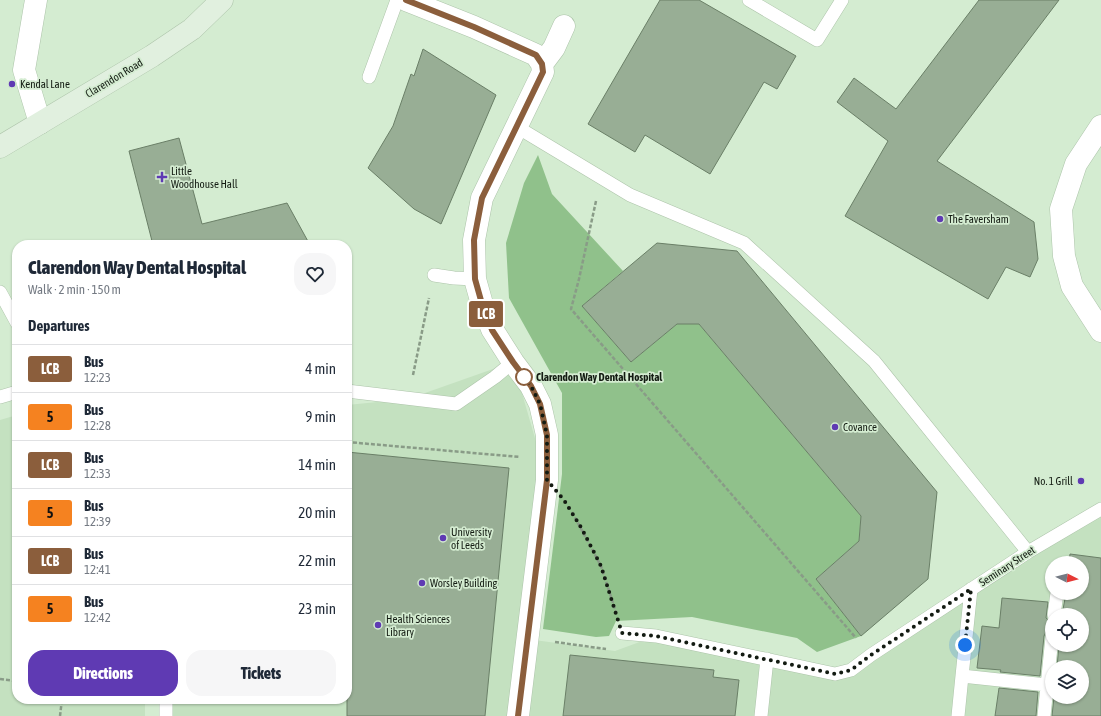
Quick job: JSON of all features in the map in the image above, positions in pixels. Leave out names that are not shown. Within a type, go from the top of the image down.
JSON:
[{"type":"street","points":[[36,0],[24,70],[40,123]]},
{"type":"street","name":"Clarendon Road","points":[[0,147],[157,52],[192,29],[222,0]]},
{"type":"street","points":[[406,0],[474,27],[536,55],[542,64],[543,72],[482,198],[474,240],[475,279],[482,304],[492,330],[531,386],[540,404],[547,435],[547,480],[518,716]]},
{"type":"street","points":[[542,64],[554,48],[564,26]]},
{"type":"street","points":[[1101,126],[1076,164],[1062,209],[1064,256],[1072,286],[1101,331]]},
{"type":"lane","points":[[369,77],[397,0]]},
{"type":"lane","points":[[749,0],[817,40],[842,0]]},
{"type":"lane","points":[[517,127],[630,195],[744,243],[874,361],[1028,552]]},
{"type":"lane","points":[[434,275],[475,279]]},
{"type":"lane","points":[[0,292],[12,314]]},
{"type":"lane","points":[[352,392],[456,404],[495,377],[513,362]]},
{"type":"lane","points":[[0,398],[12,394]]},
{"type":"lane","name":"Seminary Street","points":[[622,633],[656,636],[835,674],[851,670],[871,655],[1028,552],[1101,509]]},
{"type":"lane","points":[[958,716],[971,589]]},
{"type":"lane","points":[[761,716],[767,659]]},
{"type":"lane","points":[[962,676],[1045,685]]},
{"type":"lane","points":[[166,704],[166,716]]},
{"type":"lane","points":[[1044,716],[1045,704]]},
{"type":"path","points":[[601,178],[571,309],[871,655]]},
{"type":"path","points":[[408,399],[434,275]]},
{"type":"path","points":[[352,442],[523,458]]},
{"type":"path","points":[[547,480],[564,500],[582,529],[601,566],[622,633]]},
{"type":"path","points":[[527,639],[595,647]]},
{"type":"path","points":[[0,680],[12,681]]},
{"type":"path","points":[[60,716],[61,704]]},
{"type":"shaded area","name":"University of Leeds","points":[[513,362],[547,480],[527,639],[615,651],[656,636],[851,670],[1101,512],[1101,716],[166,716],[165,704],[352,704],[352,405],[408,399]]},
{"type":"shaded area","points":[[12,416],[12,704],[145,704],[145,716],[0,716],[0,420]]},
{"type":"green space","points":[[538,155],[552,194],[623,271],[582,306],[631,362],[677,324],[699,324],[861,516],[859,541],[816,579],[861,636],[817,652],[797,638],[692,617],[616,621],[609,636],[596,637],[543,629],[562,474],[562,393],[509,298],[506,243],[524,183]]},
{"type":"building","points":[[660,0],[699,0],[796,56],[777,89],[764,82],[710,174],[645,135],[635,152],[588,124]]},
{"type":"building","points":[[979,0],[1059,0],[937,161],[1034,222],[1038,259],[1030,277],[1006,267],[988,299],[845,216],[888,141],[837,102],[854,78],[896,109]]},
{"type":"building","points":[[423,49],[496,95],[441,224],[414,209],[368,168],[393,126],[411,74],[414,76]]},
{"type":"building","name":"Little Woodhouse Hall","points":[[179,138],[202,224],[287,203],[307,240],[152,240],[129,151]]},
{"type":"building","name":"Covance","points":[[657,243],[737,251],[937,492],[928,579],[861,636],[816,579],[859,541],[861,516],[699,324],[677,324],[631,362],[582,306]]},
{"type":"building","name":"Worsley Building","points":[[352,452],[509,468],[485,716],[347,716],[347,704],[352,704]]},
{"type":"building","points":[[1070,554],[1086,556],[1070,556]]},
{"type":"building","points":[[1089,556],[1101,558],[1101,716],[1052,716],[1053,704],[1089,704],[1089,660],[1058,660],[1058,652],[1089,652],[1089,608],[1063,608],[1065,600],[1089,600]]},
{"type":"building","points":[[1002,598],[1048,602],[1047,608],[1045,608],[1045,634],[1040,676],[977,668],[982,626],[999,628]]},
{"type":"building","points":[[570,655],[714,670],[713,677],[739,680],[735,716],[563,716]]},
{"type":"building","points":[[999,688],[1038,692],[1036,716],[995,716]]},
{"type":"bus line","name":"LCB","points":[[406,0],[474,27],[536,55],[542,64],[543,72],[482,198],[474,240],[475,279],[482,304],[492,330],[531,386],[540,404],[547,435],[547,480],[518,716]]},
{"type":"place","name":"Kendal Lane","points":[[12,84]]},
{"type":"place","name":"Little Woodhouse Hall","points":[[162,177]]},
{"type":"place","name":"The Faversham","points":[[940,219]]},
{"type":"place","name":"Clarendon Way Dental Hospital","points":[[524,377]]},
{"type":"place","name":"Covance","points":[[835,427]]},
{"type":"place","name":"No. 1 Grill","points":[[1081,481]]},
{"type":"place","name":"University of Leeds","points":[[443,538]]},
{"type":"place","name":"Worsley Building","points":[[422,583]]},
{"type":"place","name":"Health Sciences Library","points":[[378,625]]},
{"type":"route","points":[[524,377],[522,374],[531,386],[540,404],[547,435],[547,480],[564,500],[582,529],[601,566],[622,633],[656,636],[835,674],[851,670],[871,655],[971,589],[965,645]]}]
